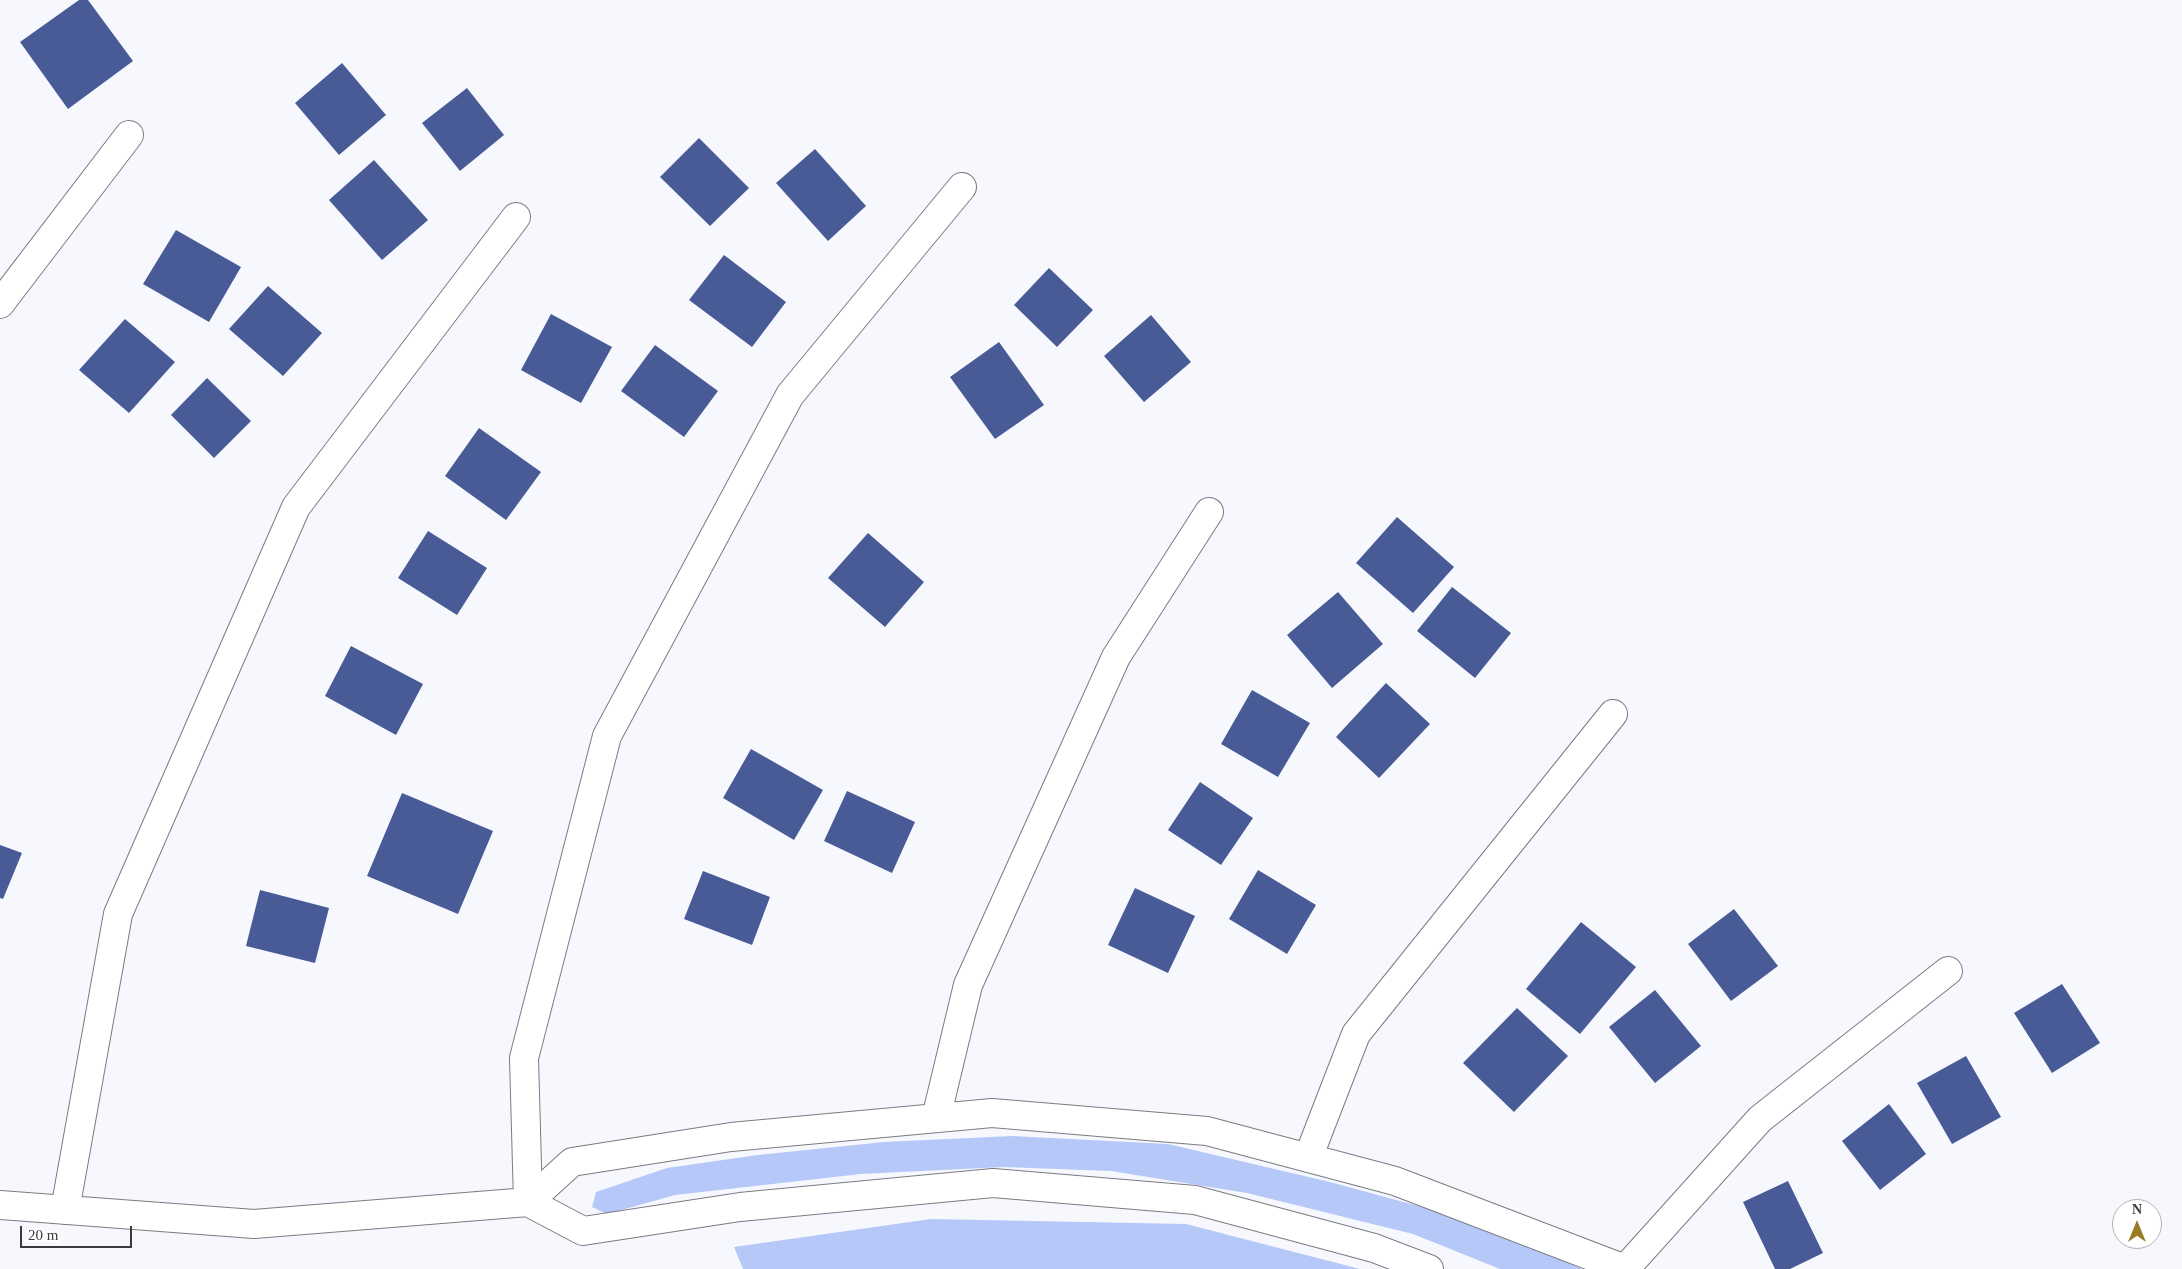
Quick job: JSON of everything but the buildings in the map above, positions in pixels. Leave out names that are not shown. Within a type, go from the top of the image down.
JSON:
[{"type":"street","points":[[0,304],[129,135]]},
{"type":"street","points":[[528,1202],[524,1058],[607,736],[790,395],[962,187]]},
{"type":"street","points":[[65,1210],[118,914],[296,507],[516,217]]},
{"type":"street","points":[[936,1118],[968,985],[1116,657],[1209,512]]},
{"type":"street","points":[[1308,1158],[1356,1034],[1613,714]]},
{"type":"street","points":[[528,1202],[572,1162],[731,1137],[992,1113],[1208,1131],[1395,1181],[1625,1269],[1760,1119],[1948,971]]},
{"type":"street","points":[[0,1205],[254,1224],[528,1202],[582,1231],[740,1207],[993,1183],[1195,1200],[1374,1248],[1429,1269]]},
{"type":"shaded area","points":[[1012,1136],[1168,1144],[1330,1182],[1422,1207],[1511,1238],[1582,1269],[1500,1269],[1413,1234],[1247,1193],[1111,1171],[1004,1167],[861,1174],[675,1195],[607,1214],[592,1207],[596,1192],[667,1168],[758,1155],[884,1142]]},
{"type":"shaded area","points":[[931,1219],[1186,1224],[1360,1269],[743,1269],[734,1247]]}]
